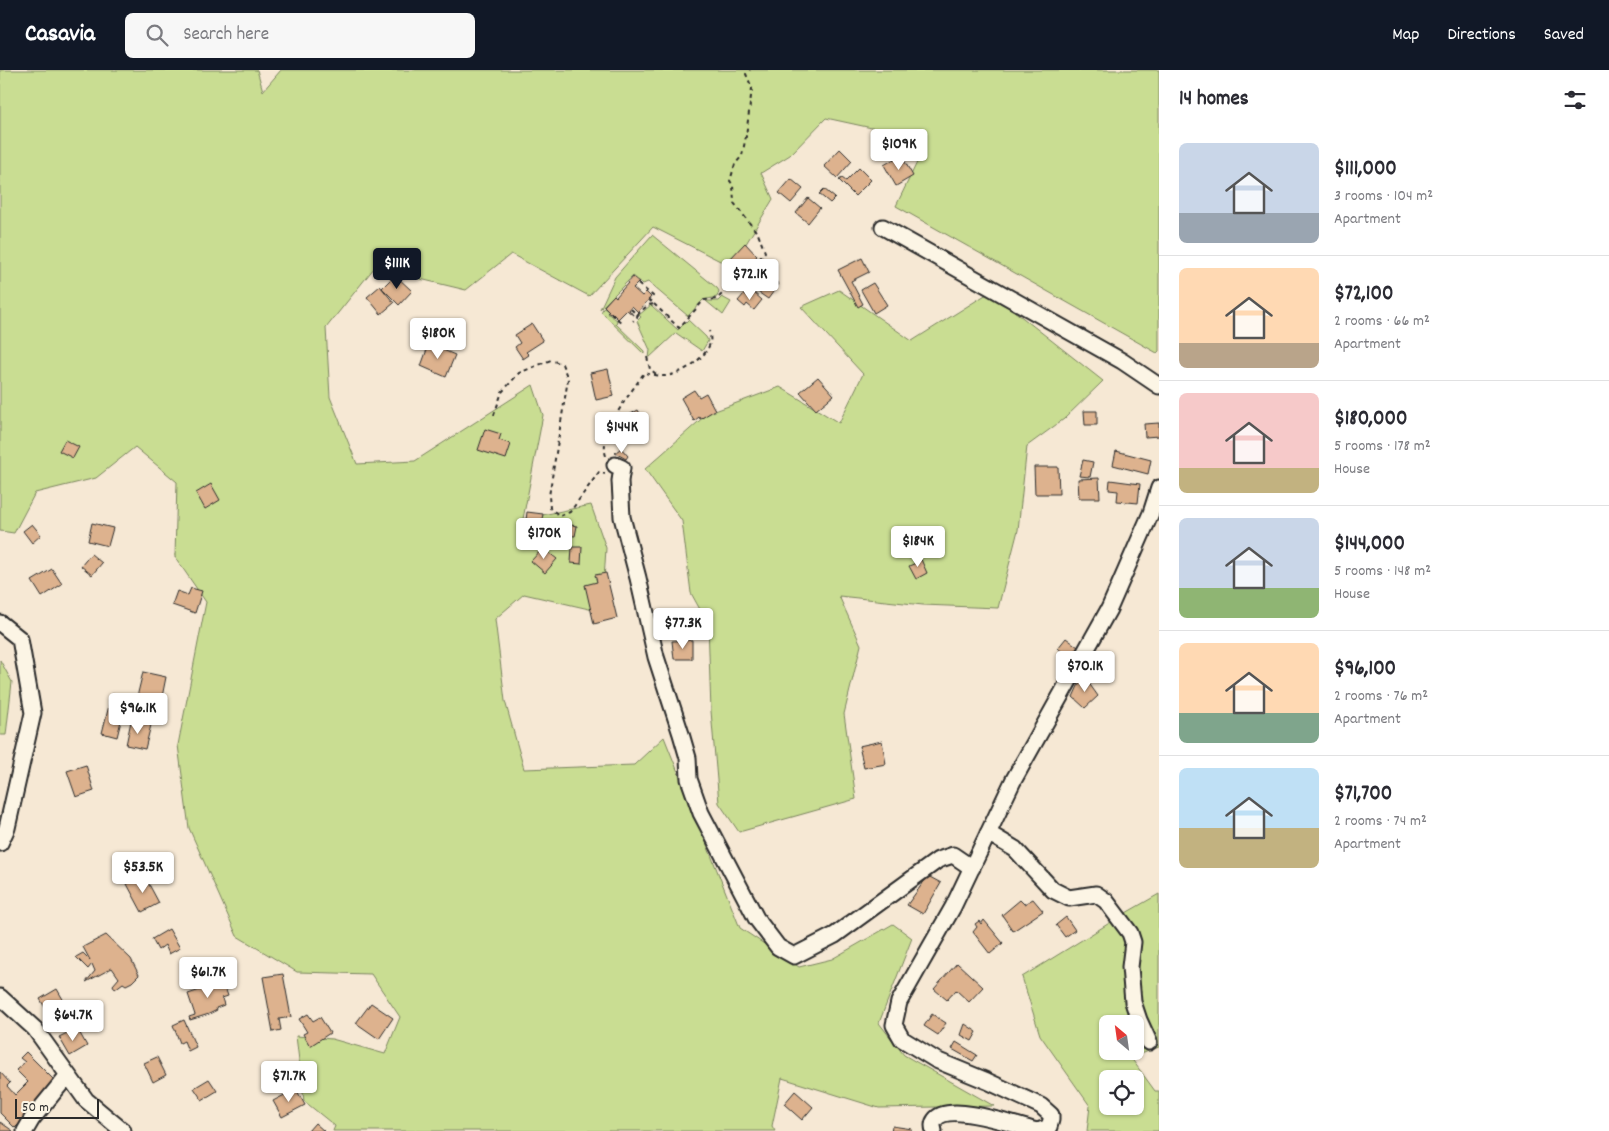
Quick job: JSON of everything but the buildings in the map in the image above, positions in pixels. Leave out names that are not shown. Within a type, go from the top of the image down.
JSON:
[{"type":"street","points":[[883,227],[1122,361],[1159,386]]},
{"type":"street","points":[[615,465],[622,468],[620,481],[622,518],[656,657],[668,700],[688,758],[689,778],[701,813],[756,918],[778,947],[794,956],[836,934],[938,860],[953,856],[972,868]]},
{"type":"street","points":[[934,1131],[934,1122],[938,1117],[944,1113],[956,1112],[1038,1131],[1049,1128],[1051,1115],[1045,1109],[987,1081],[936,1060],[902,1039],[894,1024],[899,1002],[953,907],[1013,781],[1109,609],[1155,514],[1159,488]]},
{"type":"street","points":[[0,623],[20,639],[33,713],[6,828],[0,842]]},
{"type":"street","points":[[988,833],[1015,849],[1053,890],[1070,898],[1096,894],[1106,902],[1118,917],[1130,933],[1133,942],[1130,968],[1132,996],[1139,1020],[1149,1042]]},
{"type":"street","points":[[0,997],[35,1029],[86,1100],[123,1131]]},
{"type":"street","points":[[25,1131],[32,1119],[68,1075]]},
{"type":"path","points":[[638,284],[653,296],[649,300],[679,328],[704,300],[717,299],[741,282],[765,252],[758,234],[734,203],[733,185],[730,180],[735,164],[742,156],[746,136],[752,88],[746,74],[750,70]]},
{"type":"path","points":[[634,321],[637,315],[648,305],[654,304]]},
{"type":"path","points":[[631,309],[637,315]]},
{"type":"path","points":[[611,314],[622,323]]},
{"type":"path","points":[[615,465],[606,456],[604,449],[607,435],[613,421],[644,373],[665,376],[684,370],[699,360],[710,342],[709,331]]},
{"type":"path","points":[[647,357],[650,369],[658,375]]},
{"type":"path","points":[[494,415],[502,392],[519,373],[551,360],[562,364],[568,379],[549,496],[550,508],[560,516],[570,512],[598,472],[615,476],[620,481]]},
{"type":"green space","points":[[0,70],[257,70],[263,91],[281,70],[1159,70],[1159,351],[1157,353],[896,206],[923,150],[881,130],[826,118],[790,155],[761,173],[773,199],[732,267],[653,227],[589,296],[511,254],[466,290],[374,268],[326,328],[330,397],[357,464],[415,461],[533,385],[543,415],[523,519],[591,505],[606,548],[602,612],[524,594],[495,619],[505,701],[524,769],[634,765],[664,737],[740,928],[799,967],[832,959],[893,924],[912,938],[879,1023],[904,1055],[994,1106],[879,1108],[782,1078],[772,1126],[775,1131],[333,1131],[335,1126],[304,1101],[296,1036],[332,1039],[385,1054],[400,1017],[371,974],[297,972],[237,936],[189,828],[178,745],[206,602],[175,557],[177,482],[135,447],[96,478],[35,493],[14,533],[0,531]]},
{"type":"green space","points":[[652,235],[717,288],[719,291],[717,297],[703,300],[688,316],[648,282],[643,284],[633,276],[600,309],[615,277]]},
{"type":"green space","points":[[839,290],[912,341],[990,292],[1103,381],[1064,419],[1027,446],[1018,530],[998,608],[923,605],[839,596],[861,645],[844,714],[856,799],[739,832],[719,803],[711,711],[708,624],[691,593],[682,521],[645,469],[707,414],[780,387],[839,423],[863,374],[801,307]]},
{"type":"green space","points":[[722,297],[731,302],[723,315],[706,301],[718,301]]},
{"type":"green space","points":[[651,305],[678,330],[688,320],[708,341],[702,351],[676,333],[649,358],[650,350],[637,321],[641,317],[639,315]]},
{"type":"green space","points":[[604,307],[609,311],[607,313],[617,320],[616,324],[644,351],[644,354],[601,312]]},
{"type":"green space","points":[[0,660],[12,682],[6,735],[0,735]]},
{"type":"green space","points":[[1159,894],[1159,1047],[1144,1053],[1144,1015],[1099,1015],[1099,1060],[1132,1060],[1140,1070],[1099,1070],[1099,1115],[1144,1115],[1144,1076],[1155,1091],[1159,1091],[1159,1131],[1087,1131],[1090,1106],[1040,1035],[1022,977]]}]
